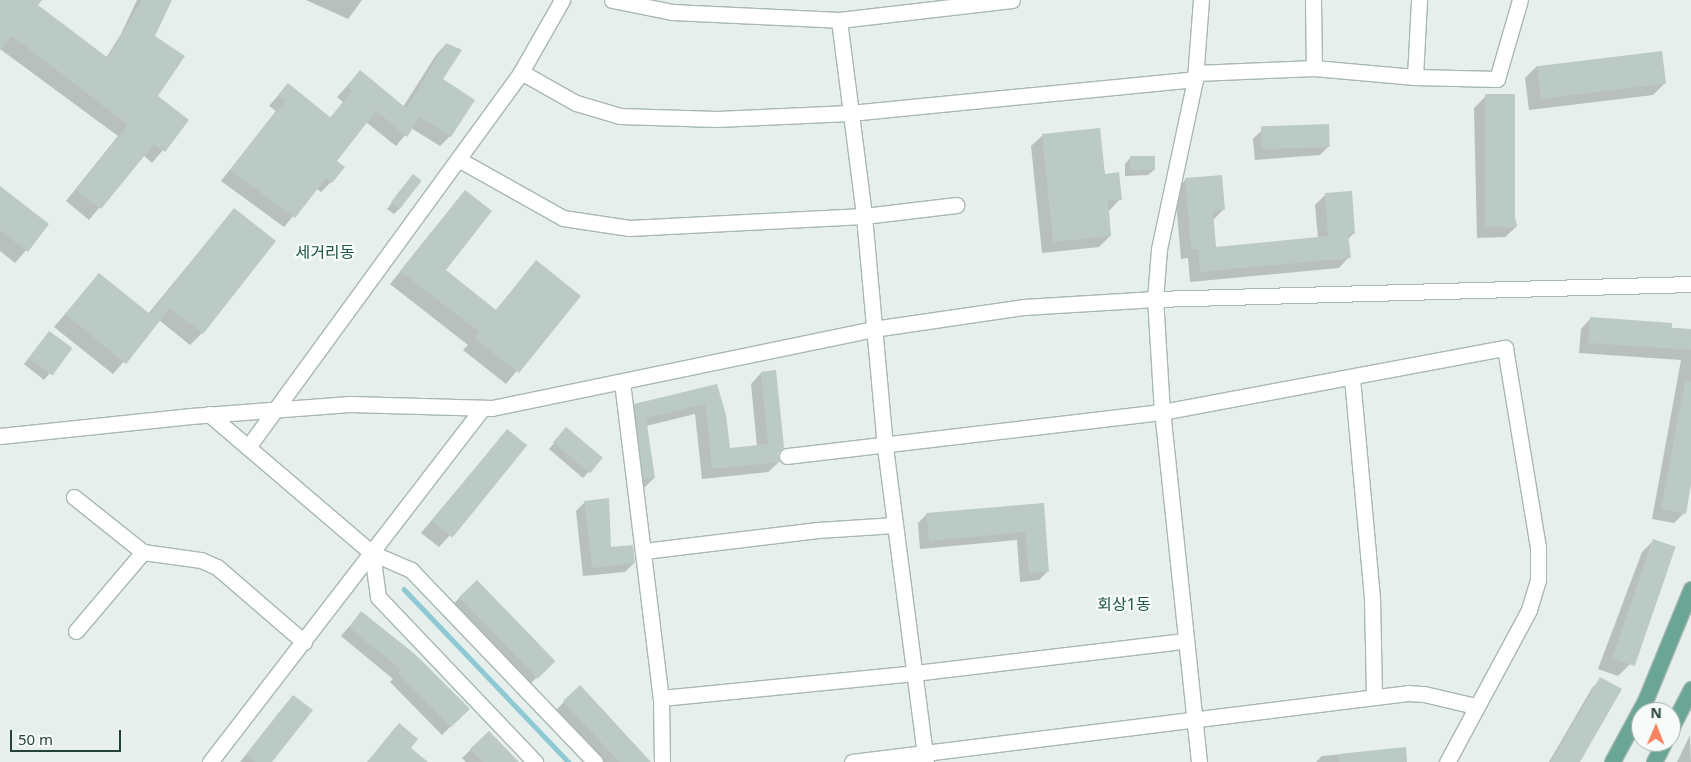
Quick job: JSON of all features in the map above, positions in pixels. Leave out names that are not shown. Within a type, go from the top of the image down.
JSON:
[{"type":"main road","points":[[1612,762],[1645,701],[1691,589]]},
{"type":"main road","points":[[1681,708],[1691,689]]},
{"type":"street","points":[[248,447],[273,410],[521,72],[562,0]]},
{"type":"street","points":[[612,0],[672,12],[839,20],[1012,0]]},
{"type":"street","points":[[1199,762],[1184,641],[1162,412],[1155,299],[1159,249],[1195,76],[1201,0]]},
{"type":"street","points":[[1313,0],[1314,68]]},
{"type":"street","points":[[1415,77],[1419,0]]},
{"type":"street","points":[[521,72],[576,102],[620,116],[717,119],[850,113],[1195,76],[1314,68],[1415,77],[1497,79],[1520,0]]},
{"type":"street","points":[[839,20],[864,216],[872,329],[885,447],[925,757]]},
{"type":"street","points":[[458,159],[563,218],[628,228],[864,216],[956,205]]},
{"type":"street","points":[[0,436],[210,414],[273,410],[384,404],[482,409],[622,382],[872,329],[1024,308],[1155,299],[1691,284]]},
{"type":"street","points":[[787,456],[885,447],[1162,412],[1505,348],[1538,547],[1538,580],[1529,610],[1475,706],[1447,762]]},
{"type":"street","points":[[1352,378],[1372,600],[1374,697]]},
{"type":"street","points":[[622,382],[661,698],[662,762]]},
{"type":"street","points":[[210,762],[482,409]]},
{"type":"street","points":[[210,414],[372,553],[411,570],[595,762]]},
{"type":"street","points":[[74,497],[143,552],[201,560],[217,567],[304,642]]},
{"type":"street","points":[[644,551],[895,525]]},
{"type":"street","points":[[76,631],[143,552]]},
{"type":"street","points":[[372,553],[378,597],[535,762]]},
{"type":"street","points":[[661,698],[915,673],[1184,641]]},
{"type":"street","points":[[852,762],[925,757],[1194,718],[1374,697],[1424,694],[1475,706]]},
{"type":"building","points":[[0,0],[42,0],[38,5],[108,58],[142,0],[172,0],[155,36],[185,56],[158,96],[189,120],[165,152],[154,144],[101,209],[76,190],[128,125],[12,36],[0,51]]},
{"type":"building","points":[[446,43],[462,50],[443,79],[475,100],[451,137],[420,117],[407,137],[376,111],[337,161],[345,167],[332,183],[326,178],[295,218],[230,170],[285,101],[278,95],[288,83],[331,118],[352,91],[347,86],[360,70],[406,108]]},
{"type":"building","points":[[1662,51],[1666,84],[1541,99],[1537,66]]},
{"type":"building","points":[[1485,94],[1515,94],[1515,227],[1485,227]]},
{"type":"building","points":[[1329,124],[1330,147],[1262,149],[1261,126]]},
{"type":"building","points":[[1100,128],[1105,174],[1119,172],[1122,200],[1108,201],[1111,236],[1053,242],[1042,134]]},
{"type":"building","points":[[1130,156],[1155,156],[1155,170],[1130,170]]},
{"type":"building","points":[[413,174],[422,181],[400,209],[391,202]]},
{"type":"building","points":[[1222,175],[1225,210],[1213,211],[1216,247],[1328,236],[1325,193],[1352,191],[1355,234],[1348,234],[1351,258],[1200,272],[1198,249],[1191,249],[1185,178]]},
{"type":"building","points":[[0,186],[49,224],[28,252],[0,230]]},
{"type":"building","points":[[465,190],[492,211],[446,270],[496,310],[536,260],[581,296],[519,373],[474,338],[479,332],[400,271]]},
{"type":"building","points":[[234,208],[276,241],[203,334],[170,308],[126,364],[65,314],[99,273],[150,314]]},
{"type":"building","points":[[1590,317],[1672,323],[1672,328],[1691,329],[1691,350],[1588,343]]},
{"type":"building","points":[[49,331],[72,348],[52,376],[29,359]]},
{"type":"building","points":[[776,370],[784,447],[778,453],[780,462],[712,469],[705,404],[646,418],[655,478],[643,479],[634,404],[717,384],[726,415],[730,448],[768,444],[761,372]]},
{"type":"building","points":[[1685,381],[1691,381],[1691,484],[1686,514],[1661,509]]},
{"type":"building","points":[[566,427],[603,458],[590,473],[553,442]]},
{"type":"building","points":[[507,429],[527,445],[452,538],[432,521]]},
{"type":"building","points":[[609,498],[611,547],[633,545],[635,563],[592,568],[584,501]]},
{"type":"building","points":[[1044,503],[1049,572],[1029,573],[1025,532],[929,541],[926,513]]},
{"type":"building","points":[[1653,539],[1676,547],[1635,666],[1612,658]]},
{"type":"building","points":[[477,580],[555,661],[538,679],[459,597]]},
{"type":"building","points":[[361,611],[416,655],[470,709],[451,727],[398,673],[401,670],[349,627]]},
{"type":"building","points":[[1600,677],[1622,689],[1580,762],[1551,762]]},
{"type":"building","points":[[580,685],[651,762],[619,762],[563,701]]},
{"type":"building","points":[[293,695],[313,710],[272,762],[255,762],[246,755]]},
{"type":"building","points":[[399,723],[418,739],[411,748],[428,762],[367,762]]},
{"type":"building","points":[[489,731],[519,762],[483,762],[470,749]]},
{"type":"building","points":[[1406,747],[1407,762],[1339,762],[1339,754]]},
{"type":"waterway","points":[[404,589],[569,762]]},
{"type":"district","name":"세거리동","points":[[325,252]]},
{"type":"district","name":"회상1동","points":[[1124,604]]}]
